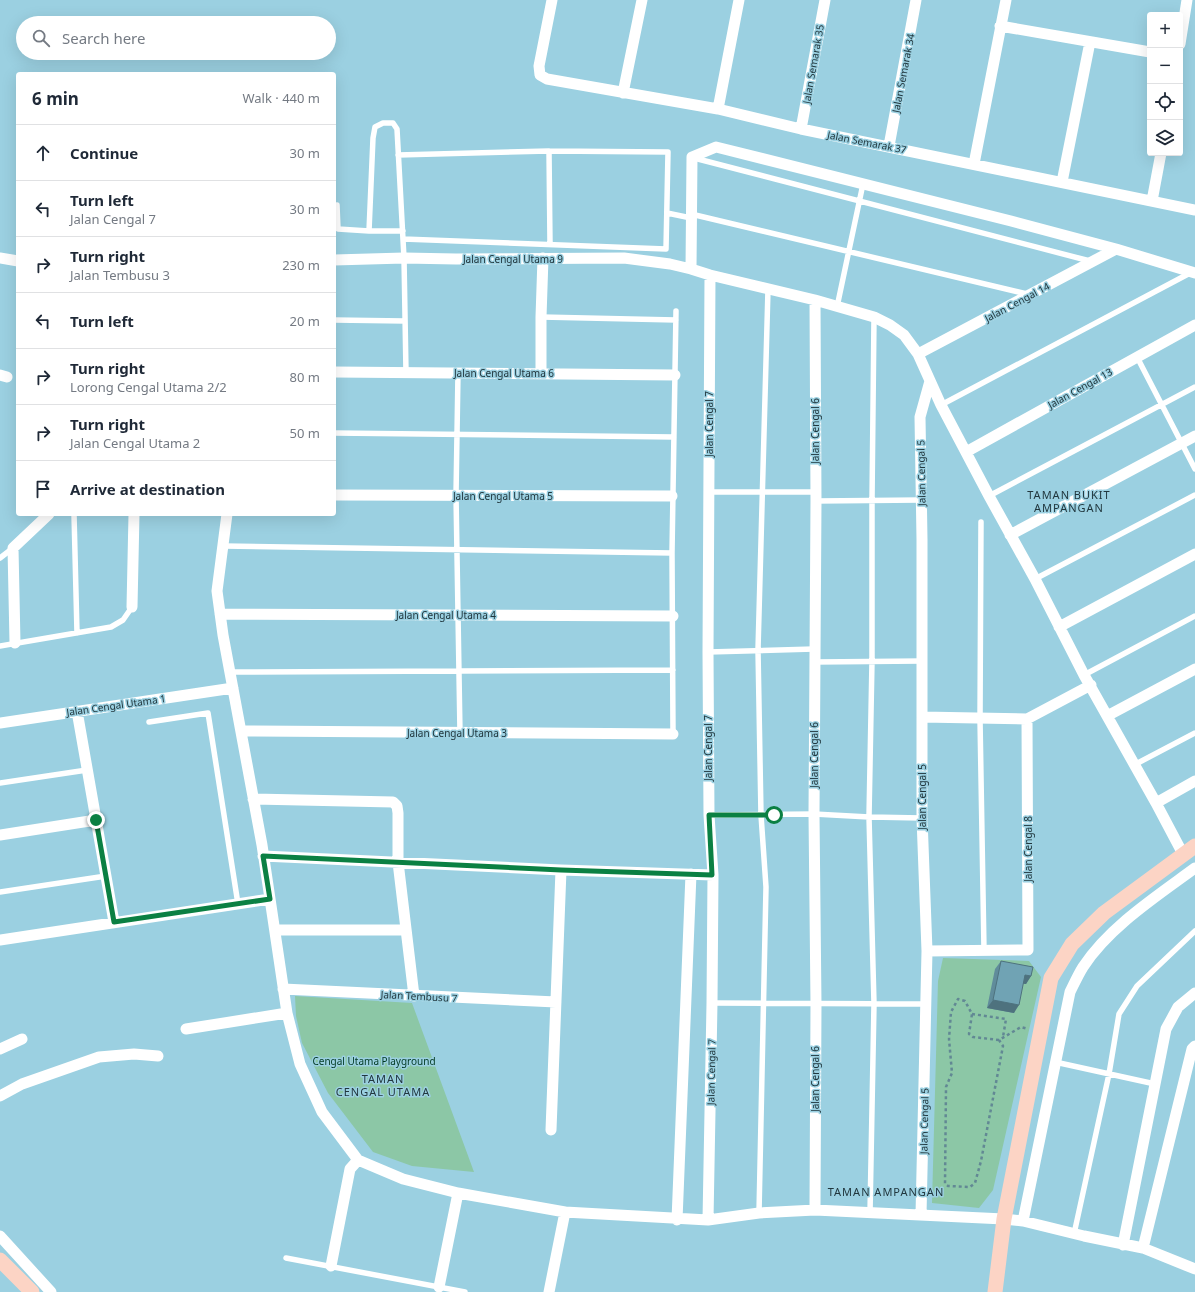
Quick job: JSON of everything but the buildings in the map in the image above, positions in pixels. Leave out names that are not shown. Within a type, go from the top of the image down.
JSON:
[{"type":"street","name":"Jalan Semarak 37","points":[[552,0],[539,66],[540,75],[548,79],[718,109],[801,129],[1195,210]]},
{"type":"street","points":[[623,93],[642,0]]},
{"type":"street","points":[[718,109],[739,0]]},
{"type":"street","name":"Jalan Semarak 35","points":[[801,129],[825,0]]},
{"type":"street","name":"Jalan Semarak 34","points":[[889,146],[916,0]]},
{"type":"street","points":[[974,164],[1006,0]]},
{"type":"street","points":[[1183,25],[1187,0]]},
{"type":"street","points":[[1000,26],[1147,52]]},
{"type":"street","points":[[1062,182],[1090,42]]},
{"type":"street","points":[[691,269],[692,158],[716,147],[1011,221],[1116,249],[1194,273]]},
{"type":"street","points":[[1152,201],[1160,156]]},
{"type":"street","name":"Jalan Cengal 14","points":[[918,354],[1116,249]]},
{"type":"street","points":[[0,258],[16,261]]},
{"type":"street","name":"Jalan Cengal Utama 9","points":[[336,260],[404,258],[624,258],[670,264],[815,300],[874,317],[890,325],[904,335],[918,354],[941,405],[1035,579],[1087,680],[1156,803],[1189,850]]},
{"type":"street","points":[[541,373],[543,258]]},
{"type":"street","name":"Jalan Cengal 7","points":[[708,1220],[712,1003],[712,875],[709,815],[708,652],[710,275]]},
{"type":"street","name":"Jalan Cengal 6","points":[[815,300],[815,1210]]},
{"type":"street","name":"Jalan Cengal 13","points":[[966,452],[1195,325]]},
{"type":"street","name":"Jalan Cengal Utama 6","points":[[336,372],[675,375]]},
{"type":"street","name":"Jalan Cengal 5","points":[[921,1215],[927,951],[922,818],[920,417],[930,381]]},
{"type":"street","points":[[1010,535],[1195,436]]},
{"type":"street","name":"Jalan Cengal Utama 5","points":[[336,495],[672,496]]},
{"type":"street","points":[[15,643],[13,548],[47,516]]},
{"type":"street","points":[[132,607],[134,516]]},
{"type":"street","points":[[227,516],[217,591],[263,856],[287,1013],[300,1064],[322,1112],[358,1160],[403,1179],[458,1193],[565,1212],[677,1220],[708,1220],[759,1213],[815,1210],[1004,1218],[1143,1248],[1195,1269]]},
{"type":"street","points":[[1059,627],[1195,554]]},
{"type":"street","name":"Jalan Cengal Utama 4","points":[[220,614],[673,616]]},
{"type":"street","points":[[1107,716],[1195,669]]},
{"type":"street","points":[[922,717],[1027,719],[1087,680]]},
{"type":"street","name":"Jalan Cengal Utama 1","points":[[0,722],[233,688]]},
{"type":"street","points":[[78,711],[114,922]]},
{"type":"street","name":"Jalan Cengal 8","points":[[927,951],[1028,950],[1027,719]]},
{"type":"street","name":"Jalan Cengal Utama 3","points":[[241,731],[673,734]]},
{"type":"street","points":[[1156,803],[1195,781]]},
{"type":"street","points":[[253,799],[393,802],[398,813],[398,862],[414,996]]},
{"type":"street","points":[[0,835],[96,820]]},
{"type":"street","points":[[995,1292],[1004,1218],[1051,978],[1072,944],[1104,912],[1189,850]]},
{"type":"street","points":[[263,856],[561,870],[712,875]]},
{"type":"street","points":[[1023,1221],[1070,992],[1083,967],[1102,943],[1127,919],[1195,868]]},
{"type":"street","points":[[551,1130],[561,870]]},
{"type":"street","points":[[677,1220],[691,874]]},
{"type":"street","points":[[0,940],[270,899]]},
{"type":"street","points":[[274,930],[406,930]]},
{"type":"street","name":"Jalan Tembusu 7","points":[[283,989],[556,1002]]},
{"type":"street","points":[[1123,1244],[1166,1029],[1178,1007],[1195,993]]},
{"type":"street","points":[[186,1029],[287,1013]]},
{"type":"street","points":[[0,1049],[22,1039]]},
{"type":"street","points":[[1143,1248],[1192,1049],[1195,1046]]},
{"type":"street","points":[[0,1096],[22,1084],[99,1057],[134,1054],[158,1056]]},
{"type":"street","points":[[331,1266],[350,1169],[358,1160]]},
{"type":"street","points":[[439,1287],[458,1193]]},
{"type":"street","points":[[550,1292],[565,1212]]},
{"type":"street","points":[[0,1236],[51,1292]]},
{"type":"street","points":[[0,1260],[32,1292]]},
{"type":"lane","points":[[369,231],[375,127],[383,123],[393,123],[397,129],[403,231],[406,373]]},
{"type":"lane","points":[[398,155],[549,151],[668,152],[666,248],[403,239]]},
{"type":"lane","points":[[549,151],[550,244]]},
{"type":"lane","points":[[692,158],[1093,262]]},
{"type":"lane","points":[[837,307],[863,184]]},
{"type":"lane","points":[[337,205],[338,229],[403,231]]},
{"type":"lane","points":[[667,213],[691,216],[848,251],[1030,295]]},
{"type":"lane","points":[[941,405],[1194,273]]},
{"type":"lane","points":[[759,1213],[766,887],[761,815],[758,650],[768,289]]},
{"type":"lane","points":[[673,734],[672,496],[676,311]]},
{"type":"lane","points":[[541,317],[676,320]]},
{"type":"lane","points":[[870,1213],[874,1004],[869,817],[872,660],[874,317]]},
{"type":"lane","points":[[336,320],[405,321]]},
{"type":"lane","points":[[1137,357],[1195,469]]},
{"type":"lane","points":[[458,373],[456,550],[460,733]]},
{"type":"lane","points":[[989,496],[1195,387]]},
{"type":"lane","points":[[336,433],[674,437]]},
{"type":"lane","points":[[709,492],[762,491],[872,500],[921,500]]},
{"type":"lane","points":[[1035,579],[1195,495]]},
{"type":"lane","points":[[74,516],[77,633]]},
{"type":"lane","points":[[981,522],[980,719],[984,950]]},
{"type":"lane","points":[[222,546],[672,553]]},
{"type":"lane","points":[[0,558],[13,548]]},
{"type":"lane","points":[[0,646],[110,627],[123,620],[132,607]]},
{"type":"lane","points":[[1087,680],[1195,616]]},
{"type":"lane","points":[[708,652],[814,649]]},
{"type":"lane","points":[[815,662],[872,660],[922,661]]},
{"type":"lane","points":[[230,672],[672,670]]},
{"type":"lane","points":[[149,722],[208,713],[238,904]]},
{"type":"lane","points":[[1134,765],[1195,733]]},
{"type":"lane","points":[[0,783],[88,770]]},
{"type":"lane","points":[[709,815],[814,814],[922,818]]},
{"type":"lane","points":[[0,892],[106,876]]},
{"type":"lane","points":[[1074,1234],[1109,1074],[1120,1014],[1137,986],[1195,931]]},
{"type":"lane","points":[[712,1003],[926,1004]]},
{"type":"lane","points":[[1055,1062],[1155,1084]]},
{"type":"lane","points":[[286,1258],[465,1292]]},
{"type":"path","points":[[999,1040],[1003,1046],[981,1161],[975,1183],[970,1187],[948,1186],[945,1184],[946,1087],[952,1073],[949,1039],[951,1012],[958,999],[966,1001],[972,1014],[969,1034],[973,1037],[999,1040],[1021,1027],[1040,1032]]},
{"type":"path","points":[[972,1014],[1006,1019],[1003,1037]]},
{"type":"green space","points":[[943,958],[1029,961],[1041,977],[993,1190],[979,1208],[932,1203],[938,981]]},
{"type":"green space","name":"Cengal Utama Playground","points":[[295,996],[412,1003],[474,1172],[412,1166],[373,1152],[328,1093],[302,1043],[296,1016]]},
{"type":"district","name":"TAMAN BUKIT AMPANGAN","points":[[1069,501]]},
{"type":"district","name":"TAMAN CENGAL UTAMA","points":[[383,1085]]},
{"type":"district","name":"TAMAN AMPANGAN","points":[[886,1192]]},
{"type":"route","points":[[96,820],[114,922],[270,899],[263,856],[561,870],[712,875],[709,815],[774,815]]}]
